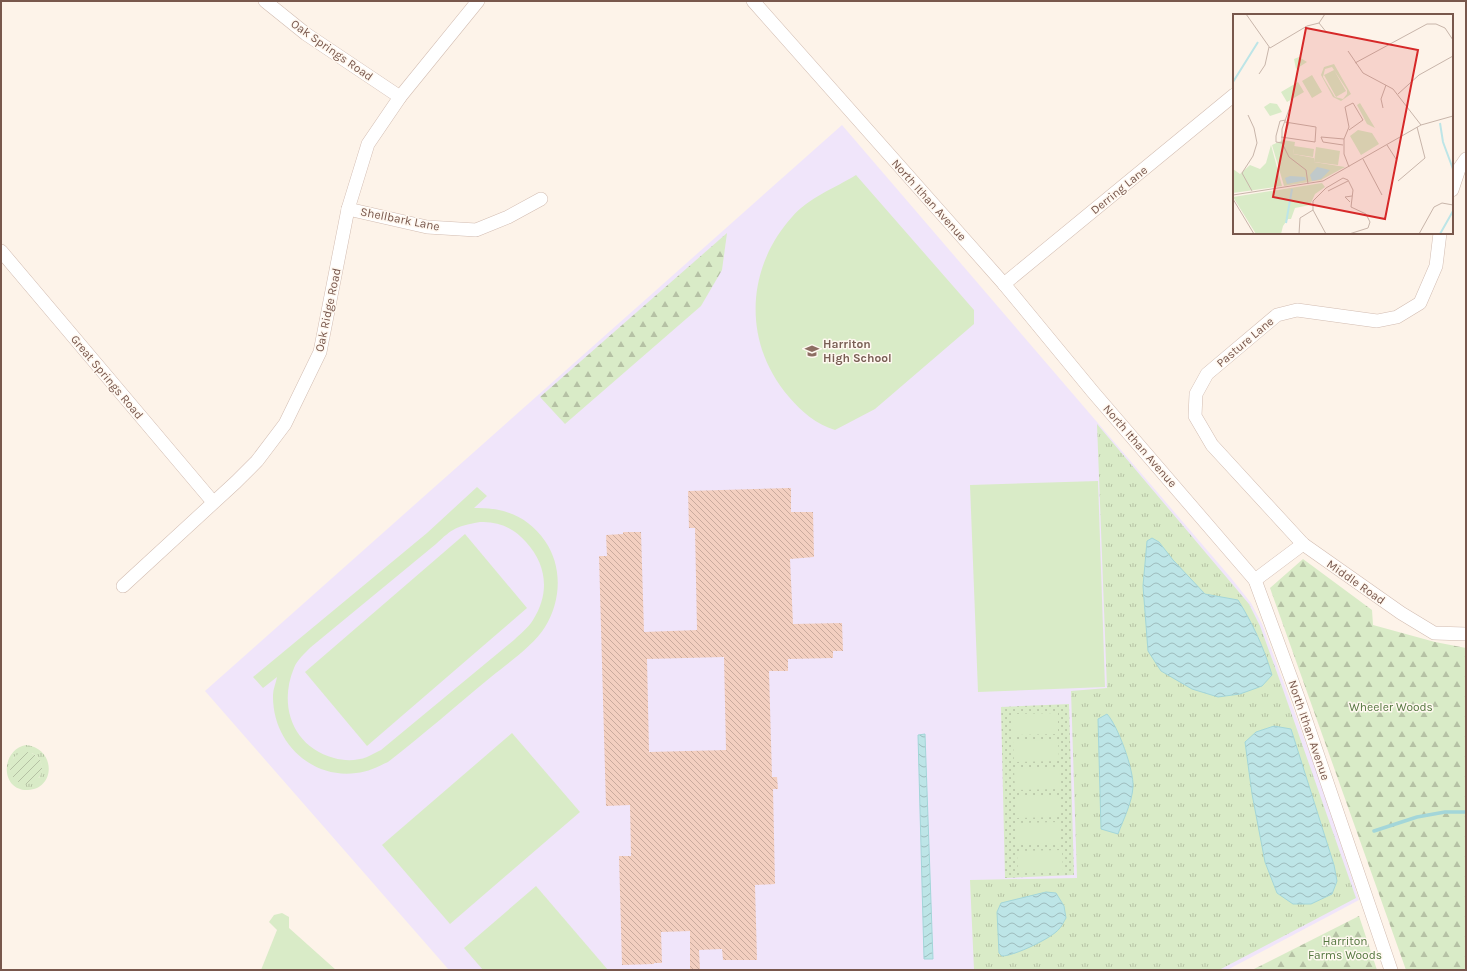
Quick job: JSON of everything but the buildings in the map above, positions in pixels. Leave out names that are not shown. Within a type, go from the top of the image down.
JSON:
[{"type":"street","name":"Oak Springs Road","points":[[265,1],[306,34],[400,97]]},
{"type":"street","name":"Oak Ridge Road","points":[[123,586],[236,482],[257,461],[286,424],[320,352],[348,209],[368,144],[400,97],[478,1]]},
{"type":"street","name":"North Ithan Avenue","points":[[752,1],[1004,284],[1098,398],[1255,580],[1299,700],[1391,970]]},
{"type":"street","name":"Derring Lane","points":[[1004,284],[1233,96]]},
{"type":"street","points":[[1453,187],[1459,169],[1466,159]]},
{"type":"street","name":"Shellbark Lane","points":[[348,209],[427,227],[476,230],[508,217],[541,199]]},
{"type":"street","name":"Pasture Lane","points":[[1304,544],[1212,445],[1195,416],[1196,394],[1206,374],[1277,315],[1297,310],[1377,321],[1397,317],[1420,303],[1436,266],[1440,234]]},
{"type":"street","name":"Great Springs Road","points":[[1,251],[213,502]]},
{"type":"street","points":[[1255,580],[1304,544]]},
{"type":"street","name":"Middle Road","points":[[1304,544],[1401,613],[1434,633],[1466,634]]},
{"type":"shaded area","name":"Harriton High School","points":[[842,125],[1251,603],[1262,624],[1324,792],[1359,900],[1227,970],[449,970],[205,691]]},
{"type":"green space","points":[[856,175],[974,310],[974,324],[875,409],[835,430],[816,421],[799,408],[774,376],[763,354],[757,330],[756,307],[758,283],[765,260],[776,237],[798,210]]},
{"type":"green space","points":[[727,233],[722,270],[701,306],[565,424],[540,397]]},
{"type":"green space","points":[[1097,424],[1249,604],[1260,626],[1356,898],[1219,970],[974,970],[970,880],[1077,878],[1071,691],[1107,688]]},
{"type":"green space","points":[[1098,481],[1105,687],[978,692],[970,485]]},
{"type":"green space","points":[[477,487],[487,496],[474,508],[505,511],[523,519],[538,532],[551,551],[555,562],[558,584],[557,595],[550,617],[545,627],[534,641],[388,762],[365,772],[339,773],[323,770],[309,763],[297,754],[279,727],[274,712],[273,695],[277,677],[263,688],[253,677],[427,533]],"holes":[[[487,522],[499,524],[511,529],[526,542],[538,560],[542,570],[544,590],[542,600],[531,623],[514,640],[381,750],[363,758],[346,760],[320,753],[308,745],[299,735],[289,710],[289,682],[295,665],[299,659],[311,647],[451,531],[466,525]]]},
{"type":"green space","points":[[465,534],[527,608],[367,746],[305,672]]},
{"type":"green space","name":"Wheeler Woods","points":[[1303,559],[1372,610],[1373,625],[1435,642],[1466,648],[1466,970],[1406,970],[1270,588]]},
{"type":"green space","points":[[1069,704],[1074,875],[1005,878],[1001,707]]},
{"type":"green space","points":[[1058,713],[1058,734],[1013,735],[1013,714]]},
{"type":"green space","points":[[512,733],[580,812],[450,924],[382,845]]},
{"type":"green space","points":[[1058,740],[1059,761],[1014,762],[1013,741]]},
{"type":"green space","points":[[26,745],[36,748],[43,753],[47,760],[49,768],[48,776],[44,783],[37,788],[28,790],[19,789],[12,784],[8,778],[8,762],[11,754],[17,748]],"holes":[[[32,753],[40,760],[42,767],[39,778],[11,772],[10,767],[14,757]]]},
{"type":"green space","points":[[23,752],[29,752],[39,759],[42,768],[41,774],[35,781],[29,784],[23,784],[13,777],[10,771],[10,765],[17,755]]},
{"type":"green space","points":[[1059,768],[1060,789],[1015,790],[1014,769]]},
{"type":"green space","points":[[1060,795],[1060,817],[1015,818],[1015,796]]},
{"type":"green space","points":[[1060,822],[1061,843],[1016,844],[1016,823]]},
{"type":"green space","points":[[1062,850],[1063,871],[1018,872],[1017,851]]},
{"type":"green space","points":[[536,886],[608,970],[483,970],[464,948]]},
{"type":"green space","points":[[282,913],[289,917],[289,928],[336,970],[261,970],[277,930],[269,922],[274,915]]},
{"type":"green space","name":"Harriton Farms Woods","points":[[1359,916],[1377,970],[1252,970]]},
{"type":"water","points":[[1152,538],[1159,542],[1173,560],[1205,594],[1238,600],[1258,636],[1272,675],[1262,686],[1240,694],[1218,697],[1192,689],[1161,671],[1148,651],[1143,586],[1147,541]]},
{"type":"water","points":[[1107,714],[1116,728],[1120,738],[1133,779],[1131,799],[1118,834],[1101,829],[1098,719]]},
{"type":"water","points":[[1274,726],[1291,729],[1334,865],[1337,881],[1332,894],[1311,904],[1293,904],[1277,893],[1265,862],[1252,794],[1245,742],[1256,732]]},
{"type":"water","points":[[925,734],[933,959],[924,959],[918,735]]},
{"type":"water","points":[[1046,892],[1056,893],[1064,906],[1066,918],[1061,926],[1055,933],[1032,946],[1015,953],[1002,956],[999,953],[997,912],[1001,903]]},
{"type":"waterway","points":[[1374,831],[1417,817],[1445,812],[1466,812]]},
{"type":"place","name":"Harriton High School","points":[[812,351]]}]
